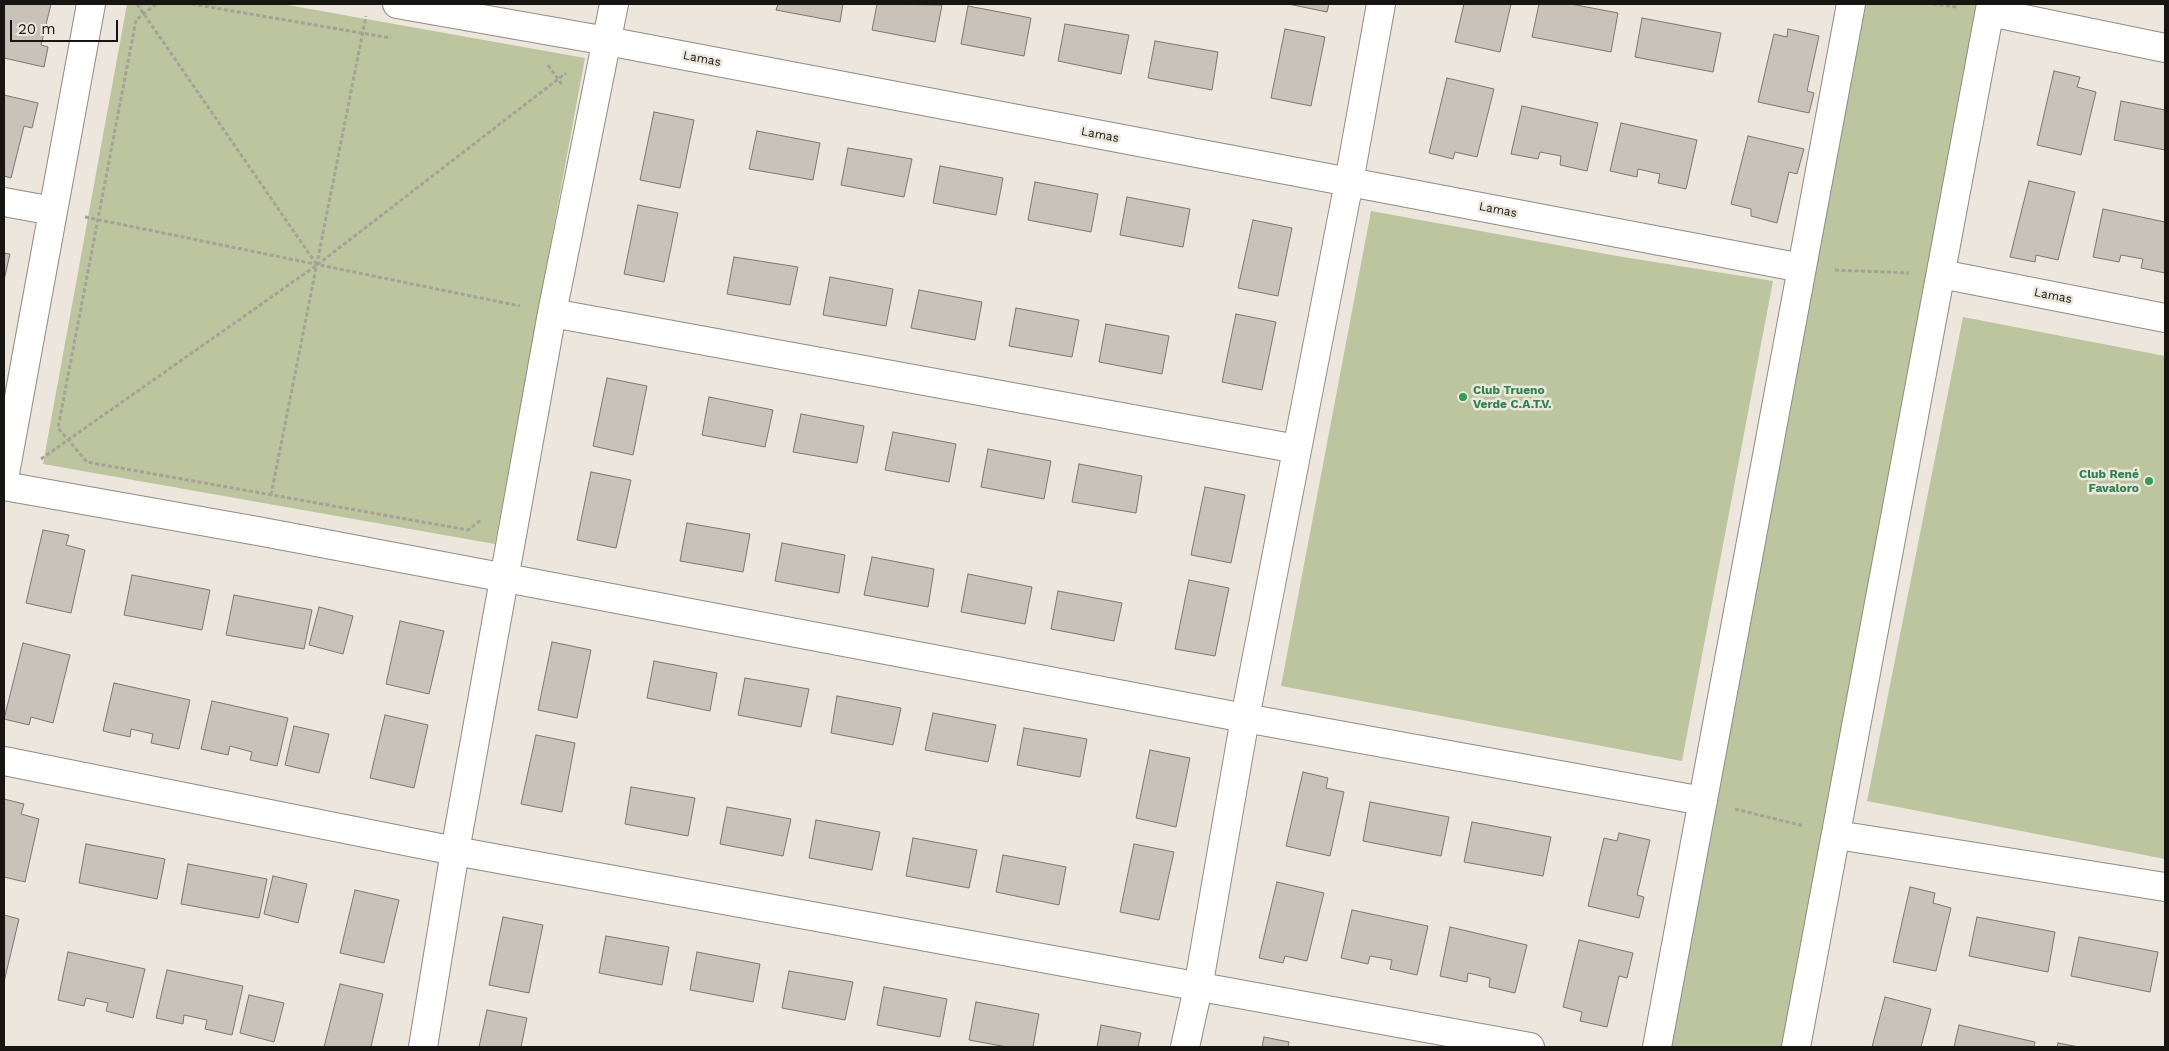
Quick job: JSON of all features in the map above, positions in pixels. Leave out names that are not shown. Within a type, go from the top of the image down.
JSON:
[{"type":"street","points":[[4,479],[91,4]]},
{"type":"street","name":"Lamas","points":[[397,4],[607,41],[1802,268]]},
{"type":"street","points":[[422,1047],[455,851],[506,578],[552,313],[614,4]]},
{"type":"street","points":[[1186,1047],[1245,718],[1349,182],[1381,4]]},
{"type":"street","points":[[1657,1047],[1851,4]]},
{"type":"street","points":[[1796,1047],[1990,8],[2165,48]]},
{"type":"street","points":[[4,202],[53,211]]},
{"type":"street","name":"Lamas","points":[[1940,274],[2165,318]]},
{"type":"street","points":[[552,313],[1297,449]]},
{"type":"street","points":[[4,486],[263,532],[1245,718],[1703,801]]},
{"type":"street","points":[[4,761],[455,851],[1198,988],[1530,1047]]},
{"type":"street","points":[[1836,834],[2165,886]]},
{"type":"path","points":[[137,4],[316,265]]},
{"type":"path","points":[[156,4],[136,20],[58,428],[87,462],[468,530],[486,516]]},
{"type":"path","points":[[192,4],[392,38]]},
{"type":"path","points":[[263,532],[367,11]]},
{"type":"path","points":[[36,463],[316,265],[607,41]]},
{"type":"path","points":[[539,64],[548,65],[569,93]]},
{"type":"path","points":[[53,211],[552,313]]},
{"type":"path","points":[[1802,268],[1940,274]]},
{"type":"path","points":[[1703,801],[1836,834]]},
{"type":"green space","points":[[127,4],[282,4],[585,58],[495,544],[43,464]]},
{"type":"green space","points":[[1851,4],[1991,4],[1796,1047],[1657,1047]]},
{"type":"green space","points":[[1371,211],[1617,256],[1773,281],[1682,761],[1281,686]]},
{"type":"green space","points":[[1963,317],[2165,356],[2165,859],[1867,801]]},
{"type":"building","points":[[4,4],[51,4],[41,45],[48,47],[44,67],[4,58]]},
{"type":"building","points":[[778,4],[843,4],[840,22],[776,10]]},
{"type":"building","points":[[877,4],[942,5],[935,42],[872,30]]},
{"type":"building","points":[[1288,4],[1329,4],[1327,12]]},
{"type":"building","points":[[1464,4],[1511,4],[1500,52],[1455,42]]},
{"type":"building","points":[[1539,4],[1571,4],[1618,13],[1611,52],[1532,37]]},
{"type":"building","points":[[968,6],[1031,18],[1024,56],[961,44]]},
{"type":"building","points":[[1642,18],[1721,33],[1713,72],[1635,57]]},
{"type":"building","points":[[1065,24],[1129,35],[1121,74],[1058,61]]},
{"type":"building","points":[[1285,29],[1325,37],[1311,106],[1271,98]]},
{"type":"building","points":[[1788,29],[1819,36],[1807,91],[1814,93],[1809,113],[1758,102],[1774,34],[1787,37]]},
{"type":"building","points":[[1155,41],[1218,52],[1212,90],[1148,78]]},
{"type":"building","points":[[2054,71],[2080,77],[2077,87],[2096,92],[2081,155],[2037,145]]},
{"type":"building","points":[[1447,78],[1494,89],[1477,157],[1455,152],[1453,159],[1429,153]]},
{"type":"building","points":[[4,95],[38,103],[32,128],[24,126],[11,178],[4,176]]},
{"type":"building","points":[[2121,101],[2165,110],[2165,150],[2114,140]]},
{"type":"building","points":[[1522,106],[1598,123],[1587,171],[1560,165],[1561,156],[1540,152],[1538,159],[1511,154]]},
{"type":"building","points":[[654,112],[694,120],[680,188],[640,180]]},
{"type":"building","points":[[1621,123],[1697,140],[1686,189],[1658,183],[1660,174],[1638,169],[1637,177],[1610,171]]},
{"type":"building","points":[[757,131],[820,143],[813,180],[749,169]]},
{"type":"building","points":[[1748,136],[1804,149],[1797,174],[1789,172],[1777,223],[1751,216],[1751,209],[1731,204]]},
{"type":"building","points":[[848,148],[912,159],[904,197],[841,185]]},
{"type":"building","points":[[940,166],[1003,178],[996,215],[933,203]]},
{"type":"building","points":[[2029,181],[2075,192],[2058,260],[2036,255],[2035,262],[2010,257]]},
{"type":"building","points":[[1035,182],[1098,194],[1091,232],[1028,220]]},
{"type":"building","points":[[1127,197],[1190,209],[1183,247],[1120,235]]},
{"type":"building","points":[[638,205],[678,213],[664,282],[624,274]]},
{"type":"building","points":[[2103,209],[2165,222],[2165,273],[2141,268],[2143,259],[2121,255],[2119,262],[2093,257]]},
{"type":"building","points":[[1253,220],[1292,228],[1278,296],[1238,288]]},
{"type":"building","points":[[4,253],[10,254],[4,280]]},
{"type":"building","points":[[734,257],[798,267],[790,305],[727,294]]},
{"type":"building","points":[[830,277],[893,289],[886,326],[823,315]]},
{"type":"building","points":[[919,290],[982,302],[975,340],[911,328]]},
{"type":"building","points":[[1016,308],[1079,320],[1072,357],[1009,346]]},
{"type":"building","points":[[1236,314],[1276,322],[1262,390],[1222,382]]},
{"type":"building","points":[[1106,324],[1169,336],[1162,374],[1099,362]]},
{"type":"building","points":[[607,378],[647,386],[633,455],[593,446]]},
{"type":"building","points":[[709,397],[773,410],[765,447],[702,435]]},
{"type":"building","points":[[801,414],[864,426],[857,463],[793,452]]},
{"type":"building","points":[[893,432],[956,444],[949,482],[885,470]]},
{"type":"building","points":[[988,449],[1051,461],[1044,499],[981,487]]},
{"type":"building","points":[[1079,464],[1142,476],[1136,513],[1072,502]]},
{"type":"building","points":[[591,472],[631,480],[616,548],[577,540]]},
{"type":"building","points":[[1205,487],[1245,495],[1231,563],[1191,555]]},
{"type":"building","points":[[687,523],[750,534],[743,572],[680,561]]},
{"type":"building","points":[[43,530],[69,535],[66,545],[85,550],[71,613],[26,603]]},
{"type":"building","points":[[782,543],[845,555],[839,593],[775,581]]},
{"type":"building","points":[[872,557],[934,569],[928,607],[864,595]]},
{"type":"building","points":[[968,574],[1032,587],[1025,624],[961,612]]},
{"type":"building","points":[[132,575],[210,590],[202,630],[124,615]]},
{"type":"building","points":[[1189,580],[1229,588],[1215,656],[1175,649]]},
{"type":"building","points":[[1058,591],[1122,603],[1114,641],[1051,629]]},
{"type":"building","points":[[234,595],[312,610],[304,649],[226,635]]},
{"type":"building","points":[[319,607],[353,616],[343,654],[309,645]]},
{"type":"building","points":[[400,621],[444,631],[429,694],[386,684]]},
{"type":"building","points":[[552,642],[591,650],[577,718],[538,710]]},
{"type":"building","points":[[23,643],[70,655],[53,723],[31,717],[29,725],[4,719]]},
{"type":"building","points":[[654,661],[717,673],[710,711],[647,698]]},
{"type":"building","points":[[745,678],[809,689],[801,727],[738,715]]},
{"type":"building","points":[[114,683],[190,700],[179,749],[151,743],[153,734],[131,729],[130,737],[103,731]]},
{"type":"building","points":[[837,696],[901,708],[893,745],[831,733]]},
{"type":"building","points":[[212,701],[288,718],[277,766],[250,760],[252,752],[230,746],[228,755],[201,749]]},
{"type":"building","points":[[933,713],[996,725],[988,762],[925,750]]},
{"type":"building","points":[[385,715],[428,725],[414,788],[370,778]]},
{"type":"building","points":[[294,726],[329,734],[319,773],[285,765]]},
{"type":"building","points":[[1024,728],[1087,739],[1080,777],[1017,765]]},
{"type":"building","points":[[536,735],[575,743],[562,812],[521,804]]},
{"type":"building","points":[[1150,750],[1190,758],[1176,827],[1136,818]]},
{"type":"building","points":[[1303,772],[1328,778],[1326,788],[1344,792],[1330,856],[1286,846]]},
{"type":"building","points":[[631,787],[695,798],[688,836],[625,824]]},
{"type":"building","points":[[4,799],[24,804],[21,814],[39,819],[25,882],[4,877]]},
{"type":"building","points":[[1370,802],[1449,817],[1441,856],[1363,841]]},
{"type":"building","points":[[727,807],[791,819],[783,856],[720,844]]},
{"type":"building","points":[[816,820],[880,832],[872,870],[809,858]]},
{"type":"building","points":[[1472,822],[1551,837],[1543,876],[1464,862]]},
{"type":"building","points":[[1619,833],[1650,840],[1637,895],[1644,897],[1639,918],[1588,906],[1604,838],[1617,841]]},
{"type":"building","points":[[913,838],[977,850],[969,888],[906,876]]},
{"type":"building","points":[[86,844],[165,859],[157,899],[79,883]]},
{"type":"building","points":[[1134,844],[1174,852],[1159,920],[1120,912]]},
{"type":"building","points":[[1003,855],[1066,867],[1059,905],[996,892]]},
{"type":"building","points":[[188,864],[267,879],[259,918],[181,904]]},
{"type":"building","points":[[273,876],[307,884],[298,923],[264,914]]},
{"type":"building","points":[[1277,882],[1324,893],[1307,961],[1285,956],[1283,963],[1259,958]]},
{"type":"building","points":[[1910,887],[1935,893],[1933,903],[1951,908],[1936,971],[1893,962]]},
{"type":"building","points":[[355,890],[399,900],[384,963],[340,953]]},
{"type":"building","points":[[1352,910],[1428,926],[1417,975],[1390,969],[1392,960],[1370,956],[1368,964],[1341,958]]},
{"type":"building","points":[[4,915],[19,919],[4,982]]},
{"type":"building","points":[[503,917],[543,925],[529,993],[489,985]]},
{"type":"building","points":[[1977,917],[2055,932],[2048,972],[1969,956]]},
{"type":"building","points":[[1450,927],[1527,945],[1515,993],[1489,987],[1490,978],[1468,973],[1467,982],[1440,976]]},
{"type":"building","points":[[606,936],[669,947],[662,985],[599,973]]},
{"type":"building","points":[[2079,937],[2158,952],[2150,992],[2071,976]]},
{"type":"building","points":[[1579,940],[1633,953],[1627,978],[1619,976],[1607,1027],[1580,1021],[1582,1012],[1563,1007]]},
{"type":"building","points":[[68,952],[145,969],[133,1018],[106,1011],[108,1003],[86,998],[84,1006],[58,1000]]},
{"type":"building","points":[[697,952],[760,964],[753,1002],[690,990]]},
{"type":"building","points":[[167,970],[243,986],[232,1035],[205,1029],[207,1020],[184,1015],[183,1024],[156,1018]]},
{"type":"building","points":[[789,971],[853,982],[845,1020],[782,1008]]},
{"type":"building","points":[[340,984],[383,994],[371,1047],[324,1047]]},
{"type":"building","points":[[884,987],[947,999],[940,1037],[877,1025]]},
{"type":"building","points":[[249,995],[284,1003],[274,1042],[240,1033]]},
{"type":"building","points":[[1885,997],[1931,1009],[1921,1047],[1872,1047]]},
{"type":"building","points":[[976,1002],[1039,1014],[1033,1047],[1007,1047],[969,1040]]},
{"type":"building","points":[[487,1010],[527,1018],[521,1047],[479,1047]]},
{"type":"building","points":[[1101,1025],[1141,1033],[1138,1047],[1097,1047]]},
{"type":"building","points":[[1959,1025],[2035,1042],[2034,1047],[1954,1047]]},
{"type":"building","points":[[1264,1037],[1289,1042],[1288,1047],[1262,1047]]},
{"type":"building","points":[[2058,1043],[2079,1047],[2057,1047]]},
{"type":"place","name":"Club Trueno Verde C.A.T.V.","points":[[1463,397]]},
{"type":"place","name":"Club René Favaloro","points":[[2149,481]]}]
